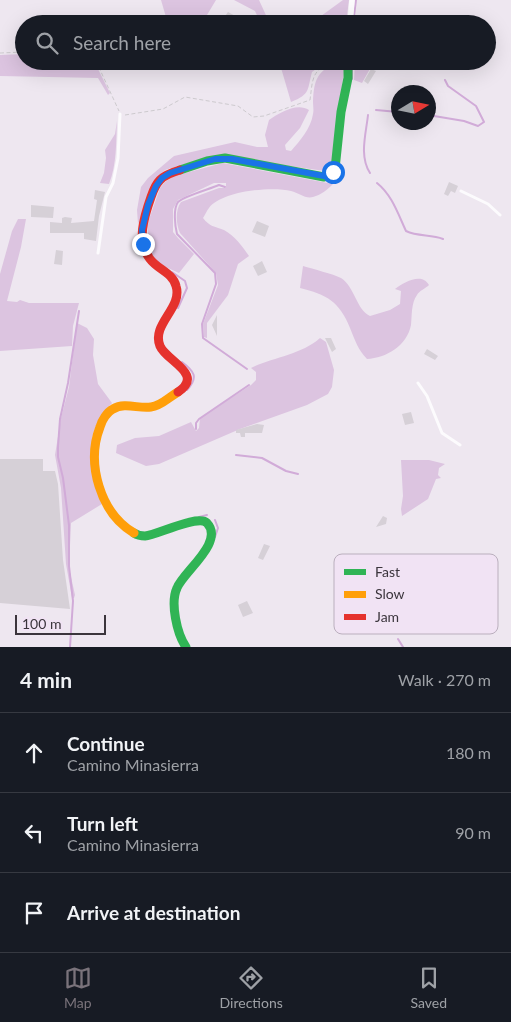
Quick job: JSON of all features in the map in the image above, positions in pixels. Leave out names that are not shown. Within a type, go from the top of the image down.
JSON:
[{"type":"street","points":[[351,15],[352,0]]},
{"type":"street","points":[[186,647],[179,632],[174,602],[175,593],[180,582],[206,549],[211,530],[208,524],[199,521],[140,537],[133,534],[114,516],[104,501],[94,452],[94,442],[99,428],[110,411],[118,406],[150,408],[156,406],[184,388],[187,380],[185,371],[164,352],[159,342],[160,330],[176,303],[178,288],[173,278],[152,264],[146,253],[142,230],[148,205],[156,186],[166,175],[219,158],[324,176],[331,175],[335,169],[348,70]]},
{"type":"lane","points":[[98,254],[106,197],[113,183],[118,158],[120,114]]},
{"type":"lane","points":[[461,190],[488,204],[500,215]]},
{"type":"lane","points":[[418,383],[427,396],[442,433],[460,445]]},
{"type":"path","points":[[0,52],[15,52]]},
{"type":"path","points":[[100,70],[120,114],[128,116],[163,109],[186,97],[238,106],[253,117],[258,118],[310,100],[313,77],[319,70]]},
{"type":"shaded area","points":[[161,0],[216,0],[207,15],[165,15]]},
{"type":"shaded area","points":[[234,0],[259,0],[266,15],[257,15],[255,11]]},
{"type":"shaded area","points":[[343,0],[349,0],[347,15],[322,15]]},
{"type":"shaded area","points":[[15,54],[15,70],[98,70],[110,93],[108,95],[98,78],[0,76],[0,55]]},
{"type":"shaded area","points":[[282,70],[315,70],[312,72],[305,94],[291,102]]},
{"type":"shaded area","points":[[324,70],[344,70],[332,167],[325,171],[260,162],[237,156],[188,163],[165,170],[154,183],[138,224],[137,210],[141,187],[148,178],[174,156],[235,142],[257,147],[268,147],[265,135],[269,120],[288,109],[304,108],[309,110],[300,128],[285,145],[286,150],[291,151],[305,134],[312,119],[314,87]]},
{"type":"shaded area","points":[[355,70],[369,70],[362,83],[354,80]]},
{"type":"shaded area","points":[[117,121],[116,153],[112,176],[109,184],[100,183],[104,173],[105,150],[115,134]]},
{"type":"shaded area","points":[[223,163],[333,184],[321,194],[310,197],[283,190],[248,191],[225,197],[215,202],[208,209],[203,218],[210,225],[232,235],[249,256],[238,264],[228,295],[207,323],[207,338],[204,337],[203,324],[218,285],[216,273],[180,233],[177,213],[181,202],[219,188],[226,188],[226,183],[214,183],[178,200],[173,209],[173,232],[194,254],[179,273],[159,264],[151,253],[147,225],[160,188],[165,182],[174,176]]},
{"type":"shaded area","points":[[18,219],[26,219],[7,301],[79,303],[73,326],[72,346],[0,351],[0,274],[12,231]]},
{"type":"shaded area","points":[[303,266],[341,278],[346,282],[365,313],[370,316],[390,310],[400,304],[401,291],[395,289],[403,284],[422,279],[429,285],[419,292],[415,298],[409,332],[400,345],[381,356],[367,359],[359,348],[346,319],[337,306],[325,296],[300,288]]},
{"type":"shaded area","points":[[77,323],[87,328],[94,339],[93,355],[98,384],[112,403],[102,415],[92,439],[92,464],[102,504],[71,523],[69,568],[75,595],[72,598],[66,564],[61,488],[55,455],[61,418],[69,387]]},
{"type":"shaded area","points":[[320,338],[326,342],[334,370],[332,387],[328,394],[307,405],[240,429],[159,464],[146,466],[116,453],[117,445],[135,438],[159,436],[191,422],[196,431],[199,428],[200,418],[256,380],[256,372],[251,368],[296,352]]},
{"type":"shaded area","points":[[401,460],[429,460],[445,464],[439,468],[438,475],[441,478],[436,479],[428,499],[402,516],[403,496]]},
{"type":"building","points":[[370,70],[376,71],[368,84],[364,81]]},
{"type":"building","points":[[449,182],[458,186],[455,193],[451,191],[448,196],[444,194]]},
{"type":"building","points":[[95,190],[105,192],[99,216],[96,241],[84,239],[84,233],[50,233],[50,222],[62,223],[62,218],[65,217],[72,218],[71,223],[94,221],[97,200],[94,199]]},
{"type":"building","points":[[31,205],[54,207],[53,218],[31,217]]},
{"type":"building","points":[[257,221],[269,226],[265,237],[252,232]]},
{"type":"building","points":[[56,250],[63,251],[62,265],[54,264]]},
{"type":"building","points":[[262,261],[267,272],[258,276],[253,266]]},
{"type":"building","points":[[217,315],[217,336],[212,325]]},
{"type":"building","points":[[325,338],[331,338],[336,349],[332,352]]},
{"type":"building","points":[[427,349],[438,356],[435,360],[424,354]]},
{"type":"building","points":[[411,412],[414,423],[405,425],[402,414]]},
{"type":"building","points":[[257,424],[264,425],[262,433],[245,433],[245,437],[241,437],[240,433],[236,433],[236,430]]},
{"type":"building","points":[[0,459],[43,459],[43,471],[55,471],[58,484],[63,560],[70,609],[0,603]]},
{"type":"building","points":[[383,516],[387,518],[386,524],[376,527]]},
{"type":"building","points":[[264,544],[270,546],[263,560],[258,558]]},
{"type":"building","points":[[247,601],[253,613],[243,617],[238,605]]},
{"type":"waterway","points":[[354,15],[356,0]]},
{"type":"waterway","points":[[352,70],[352,79]]},
{"type":"waterway","points":[[436,116],[464,121],[478,126],[484,122],[476,106],[448,86],[445,80]]},
{"type":"waterway","points":[[376,110],[391,111]]},
{"type":"waterway","points":[[368,115],[364,152],[370,173]]},
{"type":"waterway","points":[[377,183],[391,199],[406,231],[443,239]]},
{"type":"waterway","points":[[225,187],[219,185],[178,202],[175,213],[176,227],[177,234],[215,273],[216,284],[202,324],[203,338],[247,369]]},
{"type":"waterway","points":[[172,272],[185,281],[187,288],[178,308]]},
{"type":"waterway","points":[[70,647],[73,601],[69,566],[69,525],[58,447],[60,419],[68,383],[79,311]]},
{"type":"waterway","points":[[182,362],[190,368],[194,378],[187,390]]},
{"type":"waterway","points":[[196,429],[196,423],[199,419],[249,385]]},
{"type":"waterway","points":[[236,455],[262,458],[286,471],[298,474]]},
{"type":"waterway","points":[[199,517],[207,515]]},
{"type":"waterway","points":[[215,520],[218,528],[215,537]]},
{"type":"waterway","points":[[398,639],[403,647]]},
{"type":"traffic: fast","points":[[180,170],[207,161],[225,158],[324,177],[331,175],[335,169],[348,70]]},
{"type":"traffic: fast","points":[[134,533],[145,536],[151,535],[195,521],[207,523],[211,531],[211,539],[207,548],[181,581],[175,594],[174,610],[180,634],[186,647]]},
{"type":"traffic: slow","points":[[134,533],[112,513],[99,486],[95,456],[96,441],[100,427],[105,416],[113,409],[122,406],[155,406],[178,392]]},
{"type":"traffic: jam","points":[[178,392],[185,385],[186,373],[164,352],[158,338],[163,323],[175,302],[176,286],[172,278],[150,259],[143,245],[142,237],[146,213],[155,186],[164,177],[180,170]]},
{"type":"route","points":[[143,244],[142,230],[148,205],[159,181],[170,173],[219,158],[324,176],[331,175],[333,172]]}]
